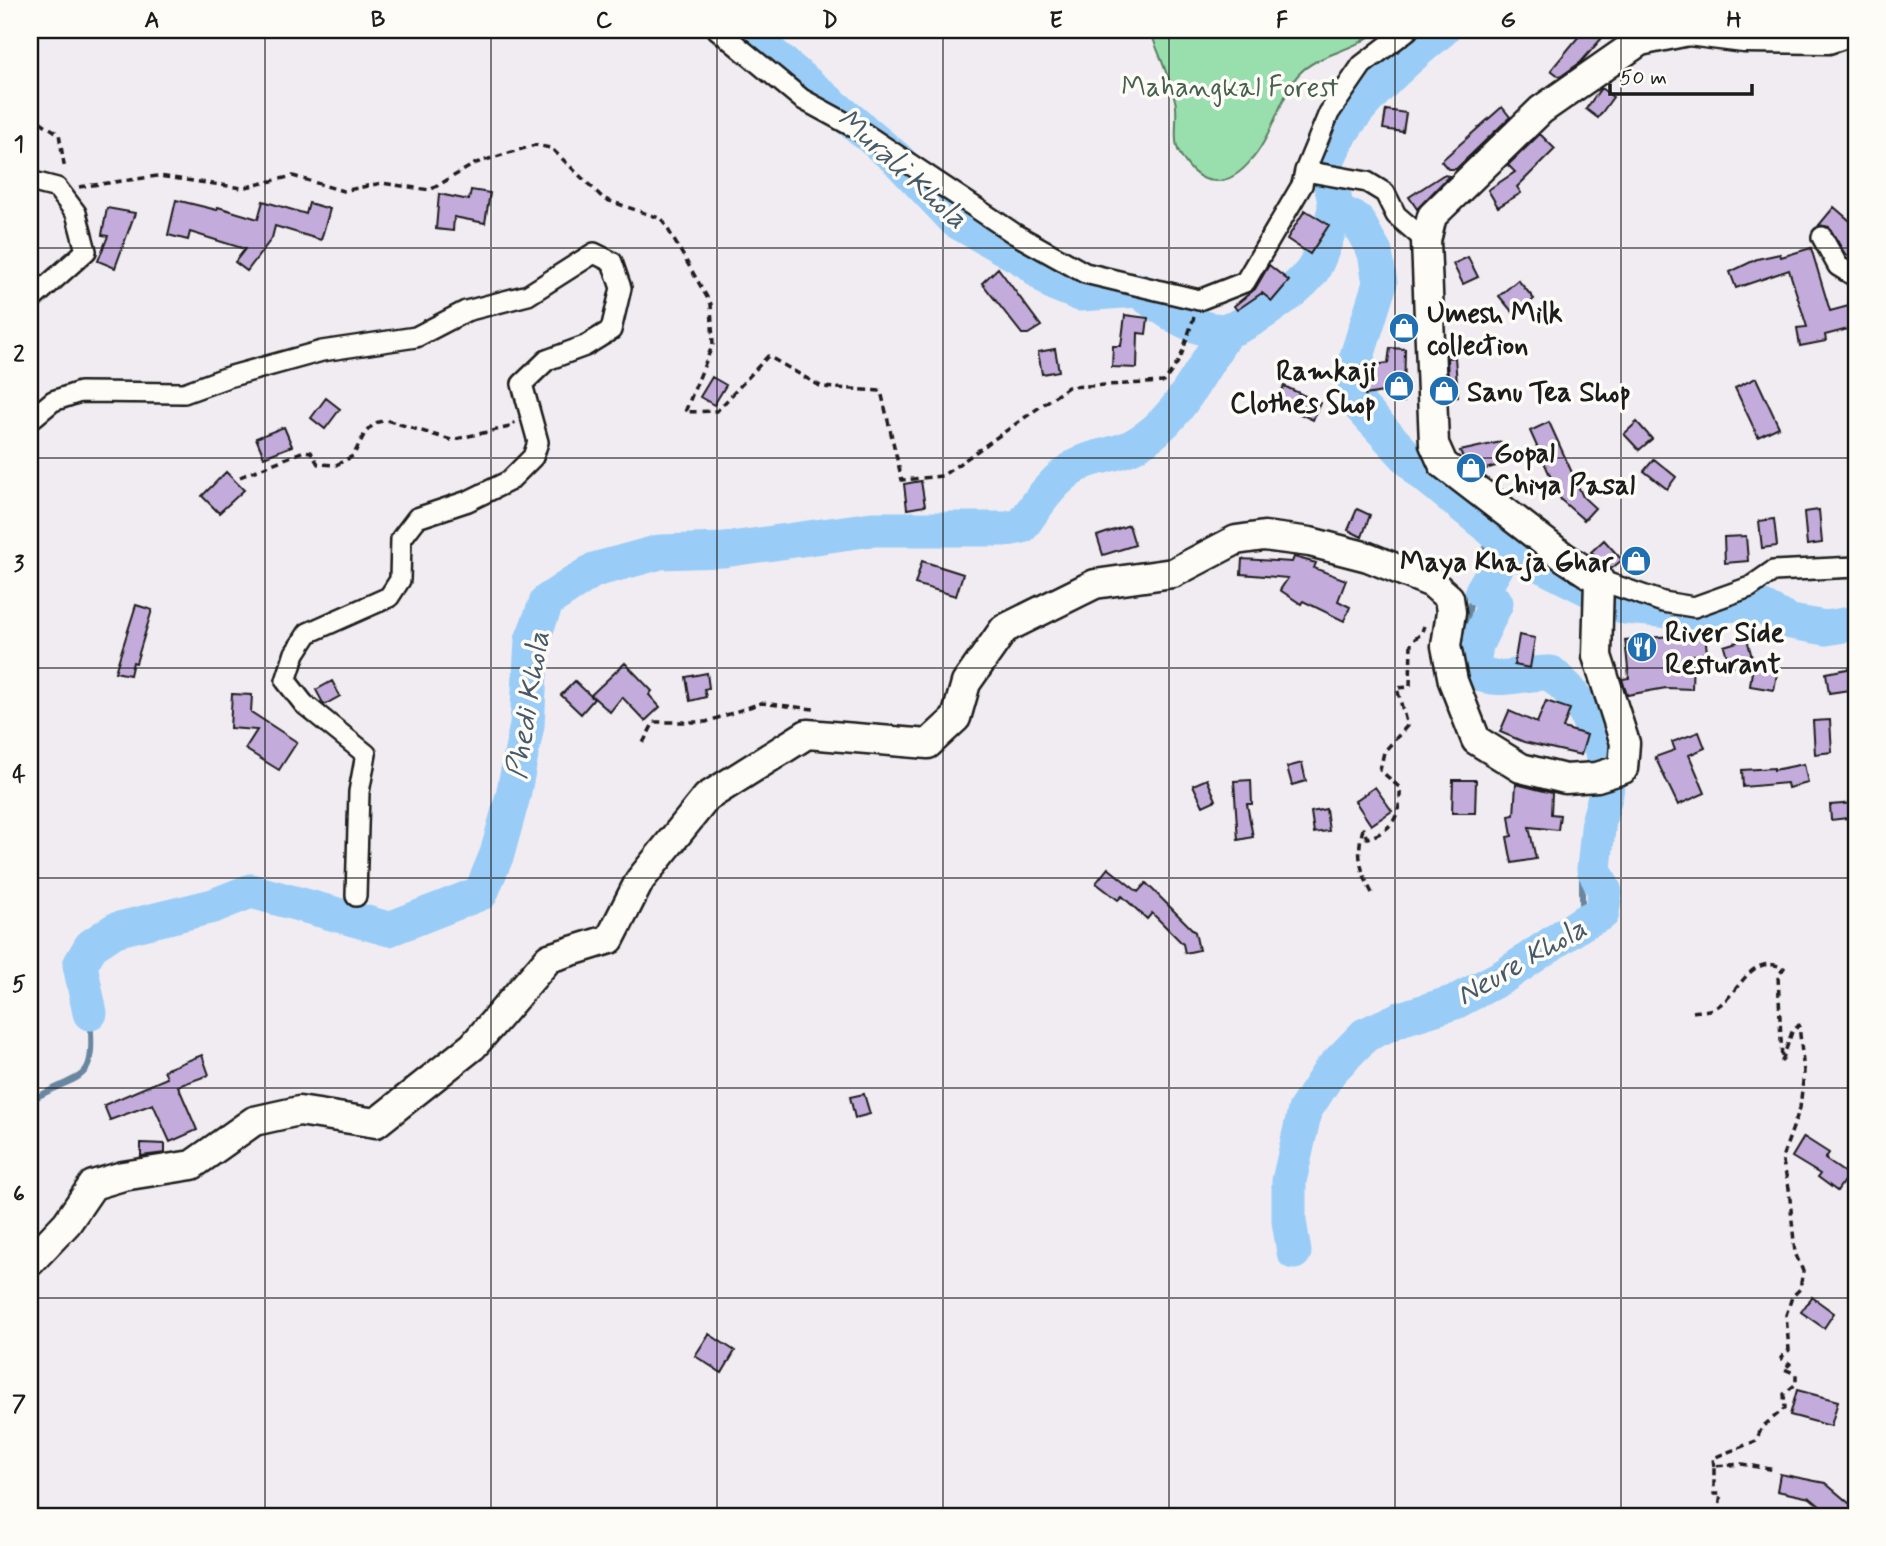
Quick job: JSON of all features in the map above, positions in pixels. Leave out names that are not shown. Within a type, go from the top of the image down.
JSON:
[{"type":"main road","points":[[30,1262],[67,1223],[93,1185],[123,1176],[192,1165],[254,1121],[299,1111],[376,1123],[473,1046],[548,958],[610,939],[640,880],[707,797],[807,734],[929,744],[956,718],[966,682],[1004,629],[1095,584],[1173,573],[1236,540],[1264,536],[1310,542],[1368,557],[1432,583],[1449,598],[1451,612],[1446,646],[1453,681],[1476,740],[1521,768],[1565,779],[1610,773],[1625,743],[1597,656],[1599,580],[1564,557],[1443,464],[1434,444],[1426,241],[1432,216],[1541,110],[1640,41],[1688,31],[1744,38],[1828,39],[1855,30]]},
{"type":"street","points":[[718,30],[802,99],[859,130],[1015,234],[1085,273],[1199,300],[1245,282],[1302,185],[1314,172],[1329,113],[1362,65],[1408,30]]},
{"type":"street","points":[[1314,172],[1367,182],[1385,193],[1396,215],[1426,241]]},
{"type":"street","points":[[30,181],[62,186],[76,213],[86,251],[30,302]]},
{"type":"street","points":[[1822,237],[1838,266],[1856,277]]},
{"type":"street","points":[[30,414],[52,401],[90,392],[184,393],[228,377],[321,351],[416,337],[466,311],[528,295],[594,253],[612,262],[621,288],[611,330],[585,346],[547,360],[522,384],[538,442],[533,457],[509,481],[478,496],[417,518],[401,539],[400,580],[389,597],[308,633],[295,653],[286,681],[304,704],[366,754],[359,792],[356,896]]},
{"type":"street","points":[[30,420],[52,401]]},
{"type":"street","points":[[1599,580],[1663,602],[1694,607],[1749,587],[1773,571],[1856,566]]},
{"type":"path","points":[[30,115],[59,134],[62,186],[85,188],[158,176],[242,188],[293,176],[343,191],[383,183],[429,190],[476,163],[535,145],[551,148],[604,199],[662,219],[711,304],[713,344],[685,412],[717,411],[768,356],[822,387],[881,391],[902,480],[942,476],[1068,387],[1164,382],[1180,359],[1189,337]]},
{"type":"path","points":[[240,477],[304,451],[311,452],[317,464],[336,465],[353,456],[365,433],[375,423],[387,420],[451,440],[510,427],[517,419],[531,416]]},
{"type":"path","points":[[1373,893],[1361,872],[1358,848],[1363,829],[1367,838],[1390,828],[1401,810],[1400,788],[1380,770],[1384,752],[1407,726],[1397,688],[1410,687],[1411,642],[1421,634],[1424,626],[1451,612]]},
{"type":"path","points":[[643,743],[654,722],[706,722],[761,703],[820,710]]},
{"type":"path","points":[[1693,1012],[1713,1009],[1730,997],[1753,967],[1767,963],[1784,968],[1778,976],[1782,1060],[1792,1032],[1799,1025],[1804,1072],[1800,1108],[1782,1158],[1789,1188],[1796,1253],[1803,1270],[1800,1289],[1792,1297],[1786,1315],[1789,1350],[1781,1358],[1790,1364],[1784,1369],[1796,1374],[1796,1384],[1784,1394],[1785,1408],[1762,1427],[1756,1441],[1713,1458],[1714,1494],[1721,1494],[1718,1516]]},
{"type":"path","points":[[1714,1466],[1742,1464],[1775,1470]]},
{"type":"green space","name":"Mahangkal Forest","points":[[1150,30],[1376,30],[1359,43],[1306,67],[1292,83],[1253,158],[1234,176],[1214,181],[1195,173],[1179,152],[1175,100]]},
{"type":"building","points":[[1584,30],[1609,30],[1581,62],[1560,77],[1551,70]]},
{"type":"building","points":[[1601,88],[1613,97],[1598,118],[1586,109]]},
{"type":"building","points":[[1502,107],[1510,117],[1456,169],[1448,169],[1441,161]]},
{"type":"building","points":[[1386,110],[1406,113],[1403,132],[1383,129]]},
{"type":"building","points":[[1540,134],[1555,149],[1517,187],[1521,193],[1498,207],[1488,190],[1515,172],[1508,165]]},
{"type":"building","points":[[1443,175],[1449,176],[1417,209],[1409,197]]},
{"type":"building","points":[[471,190],[490,193],[485,223],[454,217],[453,231],[436,229],[439,194],[469,200]]},
{"type":"building","points":[[176,200],[217,210],[218,207],[258,219],[263,201],[306,214],[309,203],[330,209],[321,240],[275,226],[272,238],[247,271],[235,262],[245,249],[190,232],[188,240],[168,235]]},
{"type":"building","points":[[1834,207],[1856,226],[1856,260],[1845,254],[1829,227],[1819,225]]},
{"type":"building","points":[[107,208],[135,213],[115,268],[98,261],[108,236],[102,235]]},
{"type":"building","points":[[1305,210],[1329,225],[1310,254],[1287,239]]},
{"type":"building","points":[[1811,248],[1830,311],[1856,304],[1856,327],[1825,335],[1826,341],[1800,346],[1797,328],[1807,327],[1789,270],[1736,288],[1730,272],[1757,259],[1780,254],[1781,257]]},
{"type":"building","points":[[1468,257],[1478,277],[1463,284],[1453,264]]},
{"type":"building","points":[[1269,265],[1289,281],[1272,301],[1262,293],[1237,310],[1234,306],[1255,289]]},
{"type":"building","points":[[998,268],[1041,326],[1028,334],[1022,334],[982,283]]},
{"type":"building","points":[[1518,280],[1534,299],[1515,315],[1499,296]]},
{"type":"building","points":[[1125,315],[1148,318],[1146,334],[1138,333],[1137,368],[1112,367],[1113,346],[1121,346]]},
{"type":"building","points":[[1390,348],[1405,349],[1404,402],[1390,402],[1389,391],[1365,395],[1361,367],[1388,363]]},
{"type":"building","points":[[1055,349],[1059,371],[1042,374],[1038,352]]},
{"type":"building","points":[[1455,357],[1458,397],[1449,398],[1447,358]]},
{"type":"building","points":[[712,377],[726,385],[714,405],[700,397]]},
{"type":"building","points":[[1756,378],[1779,427],[1758,437],[1735,388]]},
{"type":"building","points":[[1284,386],[1320,403],[1313,420],[1276,403]]},
{"type":"building","points":[[326,398],[340,409],[325,429],[311,418]]},
{"type":"building","points":[[1549,422],[1583,497],[1595,508],[1584,520],[1561,500],[1530,431]]},
{"type":"building","points":[[1637,422],[1652,439],[1639,450],[1624,434]]},
{"type":"building","points":[[284,427],[292,446],[264,457],[256,438]]},
{"type":"building","points":[[1501,442],[1506,463],[1479,471],[1463,458],[1460,451]]},
{"type":"building","points":[[1654,459],[1676,477],[1667,489],[1644,471]]},
{"type":"building","points":[[226,472],[244,490],[219,513],[202,496]]},
{"type":"building","points":[[921,481],[925,506],[907,509],[904,484]]},
{"type":"building","points":[[1357,509],[1370,515],[1362,537],[1348,530]]},
{"type":"building","points":[[1819,510],[1822,543],[1807,545],[1804,512]]},
{"type":"building","points":[[1774,519],[1777,546],[1762,548],[1759,521]]},
{"type":"building","points":[[1129,525],[1135,545],[1103,555],[1097,536]]},
{"type":"building","points":[[1746,536],[1748,561],[1725,563],[1724,537]]},
{"type":"building","points":[[1604,540],[1622,560],[1611,569],[1591,552]]},
{"type":"building","points":[[1630,550],[1650,559],[1644,573],[1624,564]]},
{"type":"building","points":[[1294,557],[1316,563],[1314,568],[1346,580],[1338,601],[1350,607],[1344,621],[1303,601],[1301,604],[1280,590],[1288,578],[1241,574],[1242,559],[1292,562]]},
{"type":"building","points":[[922,561],[963,574],[956,596],[915,584]]},
{"type":"building","points":[[136,605],[152,610],[130,675],[115,672]]},
{"type":"building","points":[[1705,633],[1707,653],[1693,655],[1692,689],[1666,688],[1627,695],[1622,679],[1629,678],[1625,640]]},
{"type":"building","points":[[1519,635],[1535,638],[1530,668],[1514,665]]},
{"type":"building","points":[[1747,639],[1753,661],[1730,667],[1724,646]]},
{"type":"building","points":[[625,663],[652,691],[649,695],[660,707],[645,721],[622,697],[610,712],[591,695]]},
{"type":"building","points":[[1753,664],[1778,668],[1774,690],[1750,686]]},
{"type":"building","points":[[1853,668],[1856,689],[1829,693],[1826,673]]},
{"type":"building","points":[[707,673],[709,688],[704,689],[706,697],[690,701],[686,677]]},
{"type":"building","points":[[332,681],[340,696],[324,705],[316,690]]},
{"type":"building","points":[[575,681],[594,699],[581,714],[561,695]]},
{"type":"building","points":[[232,694],[252,695],[251,712],[297,742],[279,770],[245,749],[257,730],[230,728]]},
{"type":"building","points":[[1546,701],[1570,709],[1563,728],[1587,735],[1581,755],[1524,742],[1500,732],[1509,711],[1537,723]]},
{"type":"building","points":[[1830,720],[1832,752],[1815,754],[1813,721]]},
{"type":"building","points":[[1699,732],[1705,748],[1689,755],[1705,793],[1678,805],[1655,757],[1675,750],[1672,742]]},
{"type":"building","points":[[1302,763],[1306,781],[1292,785],[1287,767]]},
{"type":"building","points":[[1804,764],[1808,783],[1788,788],[1787,783],[1743,787],[1742,770],[1774,770]]},
{"type":"building","points":[[1207,779],[1216,800],[1203,806],[1193,785]]},
{"type":"building","points":[[1251,780],[1252,804],[1247,804],[1253,837],[1238,840],[1234,781]]},
{"type":"building","points":[[1453,780],[1476,780],[1475,813],[1452,813]]},
{"type":"building","points":[[1516,784],[1552,793],[1551,814],[1560,815],[1558,830],[1529,827],[1536,859],[1512,863],[1507,837],[1512,836],[1509,816],[1514,815]]},
{"type":"building","points":[[1375,787],[1392,811],[1371,825],[1355,801]]},
{"type":"building","points":[[1855,803],[1856,817],[1831,820],[1830,805]]},
{"type":"building","points":[[1326,809],[1329,831],[1314,833],[1311,812]]},
{"type":"building","points":[[1108,868],[1138,892],[1146,883],[1195,932],[1199,950],[1185,953],[1183,944],[1152,913],[1147,919],[1122,896],[1118,900],[1096,883]]},
{"type":"building","points":[[202,1055],[209,1075],[178,1086],[197,1130],[170,1142],[153,1104],[110,1120],[104,1105],[167,1078],[164,1070]]},
{"type":"building","points":[[864,1094],[870,1114],[855,1118],[850,1097]]},
{"type":"building","points":[[1804,1137],[1829,1153],[1825,1159],[1848,1175],[1837,1191],[1818,1177],[1820,1174],[1792,1157]]},
{"type":"building","points":[[141,1143],[165,1144],[165,1153],[141,1156]]},
{"type":"building","points":[[1812,1297],[1834,1313],[1824,1328],[1801,1312]]},
{"type":"building","points":[[709,1334],[735,1351],[722,1373],[695,1356]]},
{"type":"building","points":[[1797,1390],[1838,1401],[1831,1426],[1790,1415]]},
{"type":"building","points":[[1780,1474],[1825,1483],[1856,1509],[1856,1516],[1832,1516],[1810,1498],[1777,1491]]},
{"type":"waterway","name":"Murali Khola","points":[[743,30],[897,159],[956,221],[1027,261],[1053,283],[1080,294],[1138,290],[1180,318],[1216,330],[1228,330],[1248,321],[1288,294],[1308,276],[1320,255],[1334,213],[1335,200],[1327,167],[1335,144],[1360,107],[1411,56],[1442,30]]},
{"type":"waterway","points":[[1335,210],[1357,220],[1375,253],[1380,283],[1353,369],[1358,404],[1422,473],[1527,558],[1625,607],[1695,613],[1731,604],[1761,607],[1791,622],[1826,628],[1856,623]]},
{"type":"waterway","name":"Phedi Khola","points":[[90,1013],[80,965],[91,946],[115,930],[213,906],[251,891],[389,929],[481,893],[497,854],[513,796],[527,725],[532,640],[547,601],[594,570],[660,552],[724,550],[872,529],[1007,529],[1022,526],[1042,498],[1074,467],[1123,450],[1151,435],[1177,408],[1228,330]]},
{"type":"waterway","points":[[1459,658],[1489,527]]},
{"type":"waterway","name":"Neure Khola","points":[[1294,1252],[1289,1221],[1289,1181],[1305,1110],[1330,1071],[1365,1035],[1400,1019],[1455,1002],[1504,976],[1582,923],[1602,913],[1605,892],[1594,869],[1599,819],[1609,768],[1585,712],[1568,689],[1551,673],[1502,678],[1472,671],[1476,645],[1496,603],[1482,591],[1510,544]]},
{"type":"waterway","name":"Neure Khola","points":[[1463,667],[1467,675],[1493,677],[1532,670],[1556,670],[1576,685],[1608,743]]},
{"type":"waterway","name":"Neure Khola","points":[[1582,923],[1582,878],[1620,794]]},
{"type":"waterway","points":[[30,1101],[83,1073],[91,1054],[90,1013]]},
{"type":"place","name":"Umesh Milk collection","points":[[1404,328]]},
{"type":"place","name":"Ramkaji Clothes Shop","points":[[1399,386]]},
{"type":"place","name":"Sanu Tea Shop","points":[[1444,391]]},
{"type":"place","name":"Gopal Chiya Pasal","points":[[1471,468]]},
{"type":"place","name":"Maya Khaja Ghar","points":[[1636,561]]},
{"type":"place","name":"River Side Resturant","points":[[1642,647]]}]
